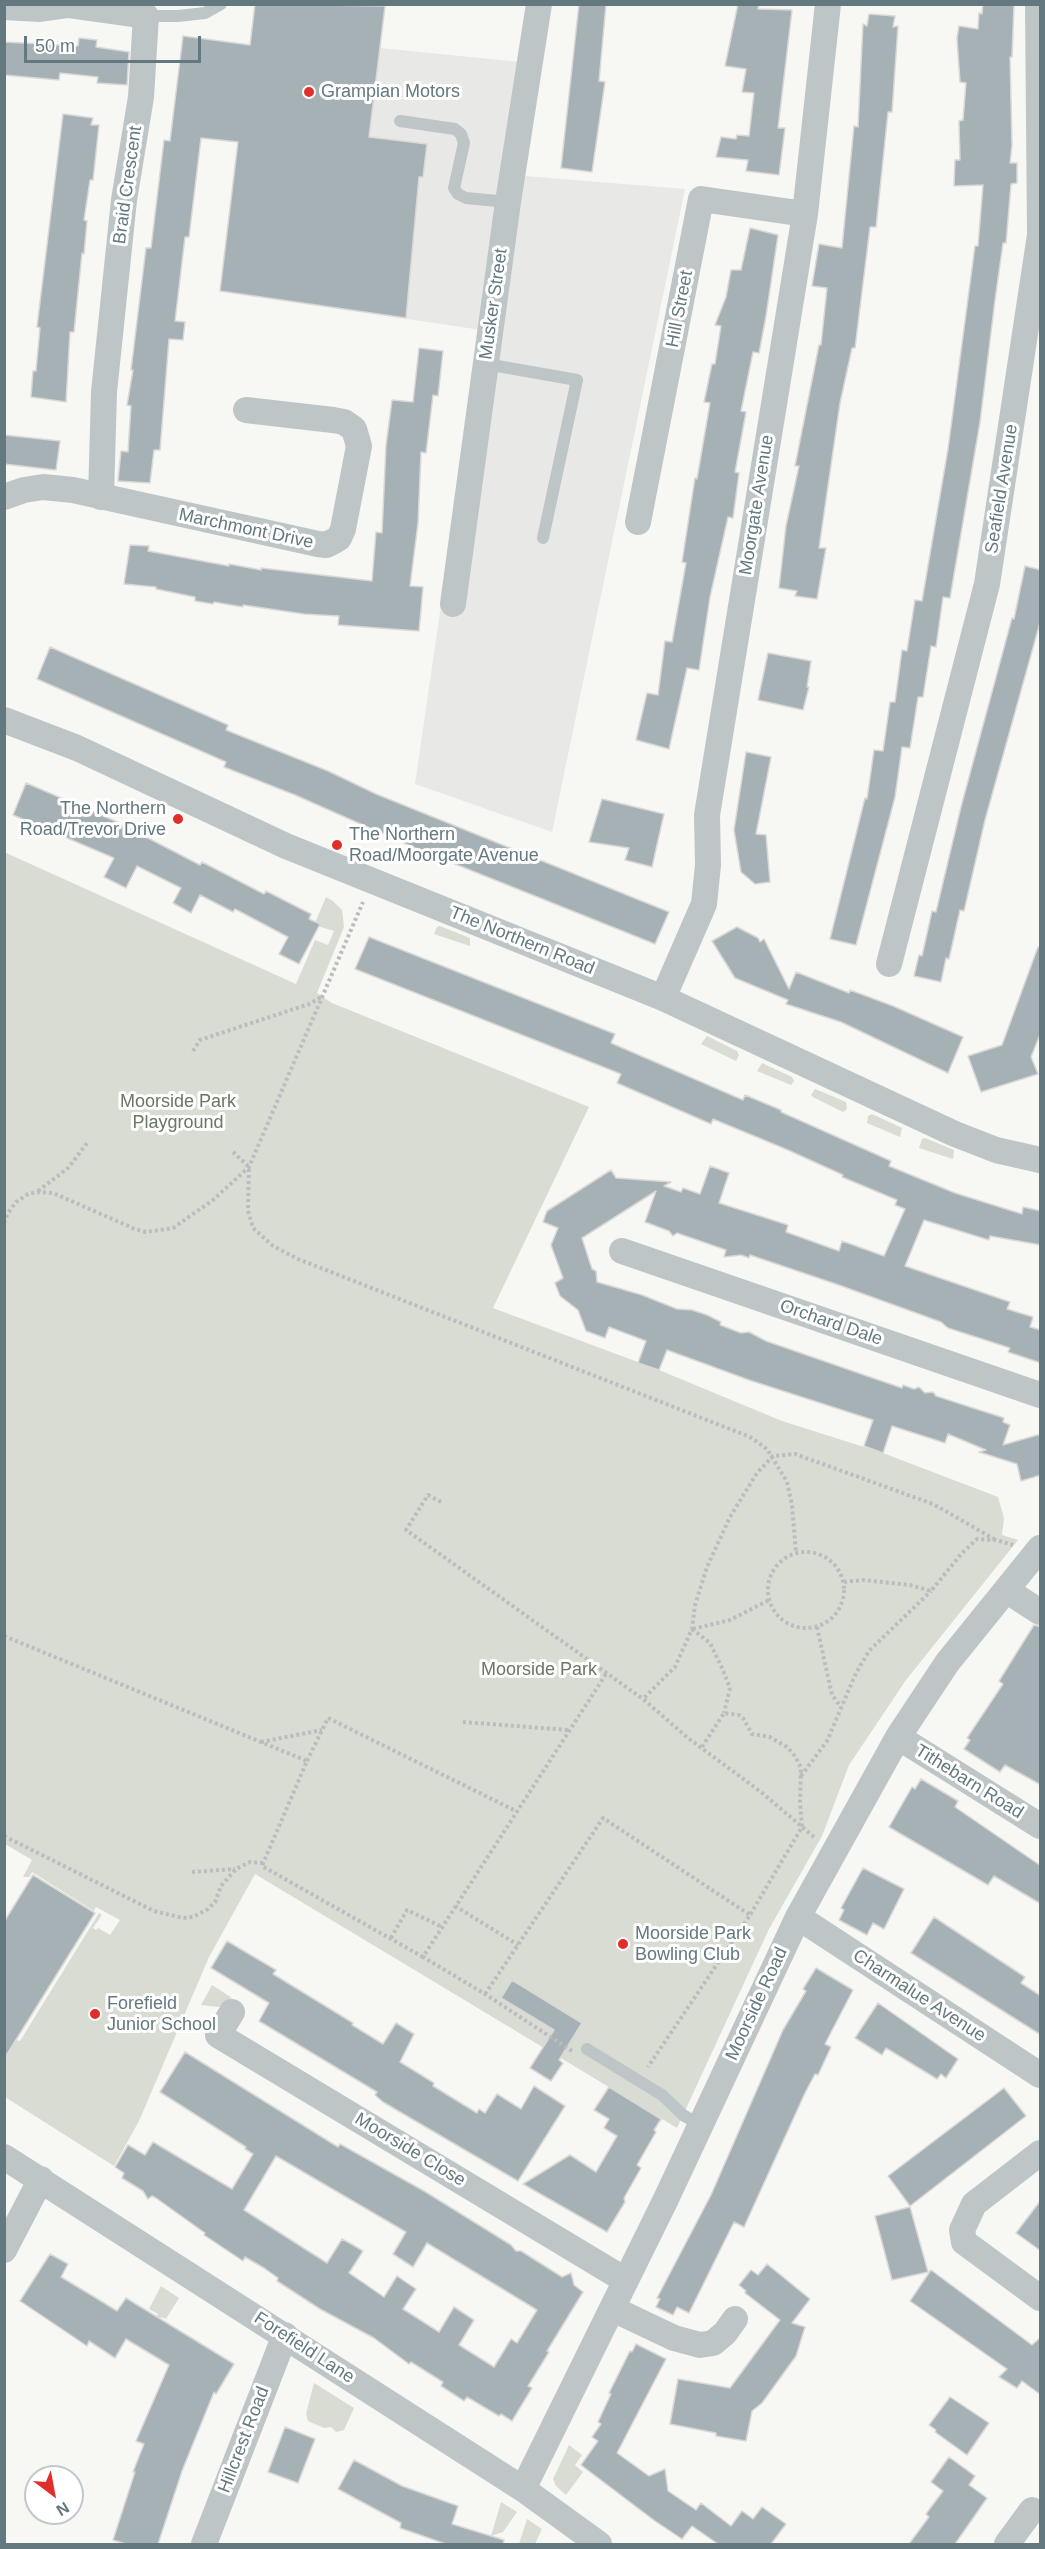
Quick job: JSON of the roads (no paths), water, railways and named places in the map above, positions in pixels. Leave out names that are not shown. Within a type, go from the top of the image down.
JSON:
[{"type":"street","name":"Musker Street","points":[[453,604],[508,202],[539,4]]},
{"type":"street","name":"Moorgate Avenue","points":[[663,998],[704,904],[708,865],[707,815],[805,214],[828,4]]},
{"type":"street","name":"Seafield Avenue","points":[[889,964],[987,584],[1040,235],[1038,4]]},
{"type":"street","points":[[4,7],[40,9],[68,5],[146,15]]},
{"type":"street","name":"Braid Crescent","points":[[101,497],[104,392],[124,200],[141,97],[146,15]]},
{"type":"street","name":"Hill Street","points":[[638,522],[701,200],[805,214]]},
{"type":"street","name":"Marchmont Drive","points":[[4,497],[24,490],[43,488],[74,490],[318,544],[326,545],[334,542],[339,538],[343,529],[359,446],[354,429],[344,422],[333,420],[246,410]]},
{"type":"street","name":"The Northern Road","points":[[4,720],[77,747],[239,824],[372,881],[663,998],[955,1134],[996,1150],[1040,1158]]},
{"type":"street","name":"Orchard Dale","points":[[622,1251],[1041,1395]]},
{"type":"street","name":"Moorside Road","points":[[523,2489],[700,2125],[798,1917],[898,1737],[947,1663],[1006,1590],[1029,1547]]},
{"type":"street","points":[[1006,1590],[1041,1612]]},
{"type":"street","name":"Tithebarn Road","points":[[898,1737],[1041,1826]]},
{"type":"street","name":"Charmalue Avenue","points":[[798,1917],[1041,2075]]},
{"type":"street","name":"Moorside Close","points":[[232,2012],[218,2035],[625,2280]]},
{"type":"street","points":[[1041,2153],[974,2204],[962,2230],[964,2242],[1041,2298]]},
{"type":"street","name":"Forefield Lane","points":[[4,2157],[523,2489],[587,2541]]},
{"type":"street","points":[[4,2250],[41,2179]]},
{"type":"street","points":[[612,2308],[674,2338],[700,2345],[713,2343],[725,2333],[735,2319]]},
{"type":"street","name":"Hillcrest Road","points":[[204,2544],[285,2336]]},
{"type":"street","points":[[1007,2544],[1032,2510]]},
{"type":"lane","points":[[146,15],[187,15],[205,12],[221,4]]},
{"type":"lane","points":[[400,121],[455,129],[461,134],[464,143],[454,188],[458,194],[466,198],[508,202]]},
{"type":"lane","points":[[486,364],[577,380],[543,538]]},
{"type":"lane","points":[[587,2049],[662,2095],[683,2115],[700,2125]]},
{"type":"place","name":"Grampian Motors","points":[[309,92]]},
{"type":"place","name":"The Northern Road/Trevor Drive","points":[[178,819]]},
{"type":"place","name":"The Northern Road/Moorgate Avenue","points":[[337,845]]},
{"type":"place","name":"Moorside Park Bowling Club","points":[[623,1944]]},
{"type":"place","name":"Forefield Junior School","points":[[95,2014]]},
{"type":"park label","name":"Moorside Park Playground","points":[[178,1112]]},
{"type":"park label","name":"Moorside Park","points":[[539,1670]]}]
